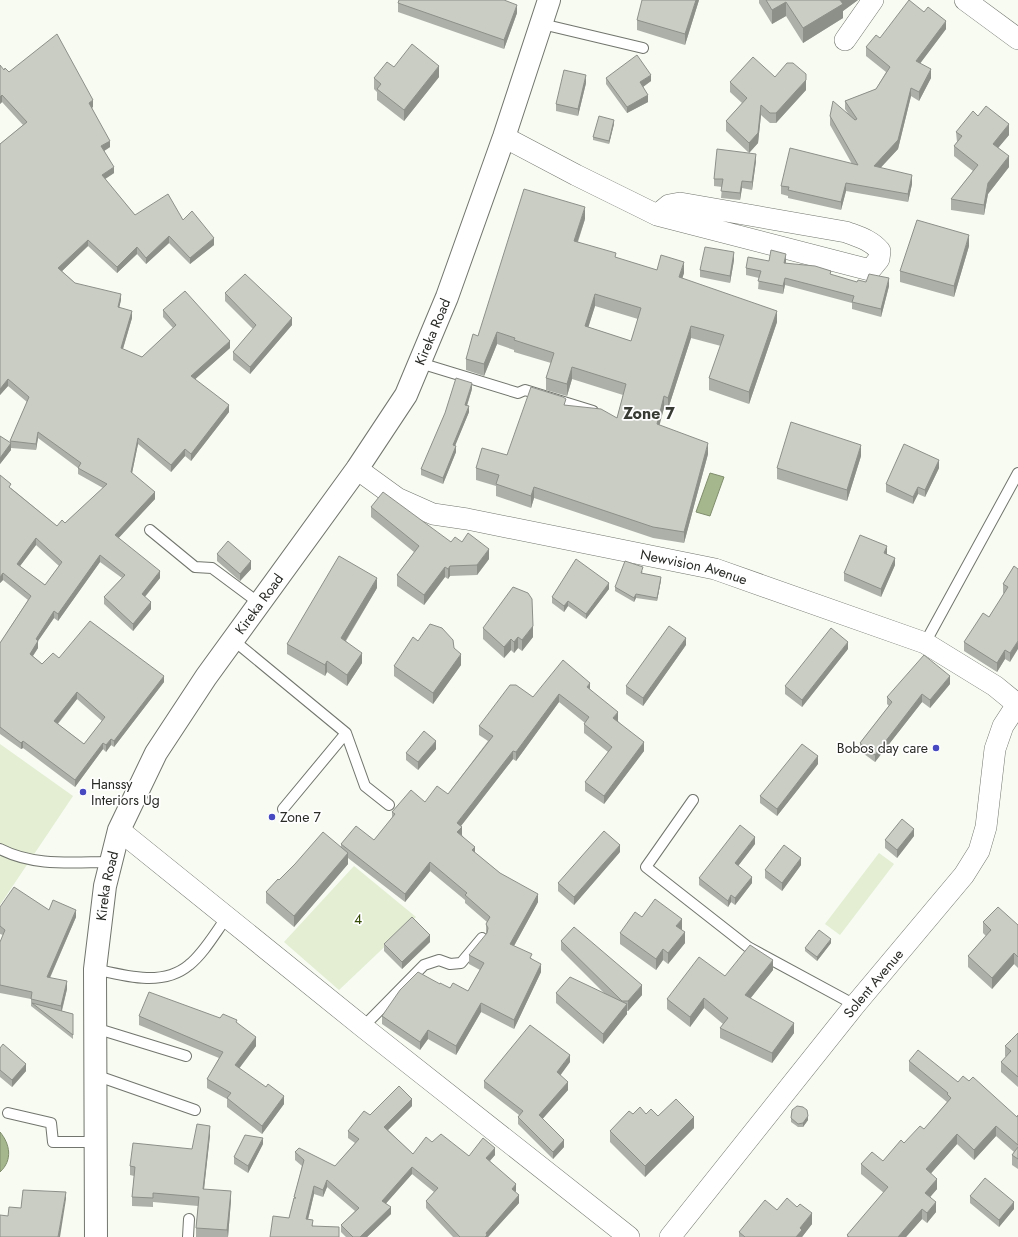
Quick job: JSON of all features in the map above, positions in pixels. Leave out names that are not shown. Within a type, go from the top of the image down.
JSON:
[{"type":"main road","name":"Kireka Road","points":[[96,1237],[95,969],[105,886],[119,830],[156,753],[232,640],[357,469],[406,395],[447,297],[504,137],[549,0]]},
{"type":"street","points":[[845,40],[873,0]]},
{"type":"street","points":[[965,0],[1018,39]]},
{"type":"street","points":[[504,137],[657,215],[870,270],[879,259],[880,251],[870,241],[846,232],[680,203],[669,205],[657,215]]},
{"type":"street","points":[[783,247],[789,223]]},
{"type":"street","name":"Newvision Avenue","points":[[357,469],[397,498],[433,514],[715,569],[925,643],[995,686],[1018,703]]},
{"type":"street","name":"Solent Avenue","points":[[670,1237],[855,1005],[964,874],[979,850],[986,827],[995,749],[1002,726],[1018,703]]},
{"type":"street","points":[[119,830],[363,1027],[629,1237]]},
{"type":"lane","points":[[542,24],[643,48]]},
{"type":"lane","points":[[420,363],[518,393],[525,390],[603,413]]},
{"type":"lane","points":[[925,643],[1018,473]]},
{"type":"lane","points":[[150,530],[195,567],[212,568],[259,603]]},
{"type":"lane","points":[[232,640],[346,733],[365,786],[389,805]]},
{"type":"lane","points":[[283,808],[346,733]]},
{"type":"lane","points":[[693,800],[646,866],[748,947],[855,1005]]},
{"type":"lane","points":[[0,849],[15,857],[37,862],[111,862]]},
{"type":"lane","points":[[95,969],[135,979],[169,976],[189,966],[227,917]]},
{"type":"lane","points":[[363,1027],[424,965],[439,960],[450,964],[461,963],[482,938]]},
{"type":"lane","points":[[95,1028],[186,1056]]},
{"type":"lane","points":[[95,1075],[195,1110]]},
{"type":"lane","points":[[8,1113],[52,1123],[52,1142],[95,1142]]},
{"type":"lane","points":[[188,1237],[190,1219]]},
{"type":"green space","points":[[0,744],[73,796],[0,905]]},
{"type":"green space","points":[[879,853],[894,864],[840,935],[825,924]]},
{"type":"green space","name":"4","points":[[354,866],[416,917],[339,990],[284,942]]},
{"type":"shaded area","points":[[710,473],[724,477],[710,516],[696,512]]},
{"type":"shaded area","points":[[0,1132],[6,1142],[9,1152],[7,1162],[0,1172]]},
{"type":"building","points":[[399,0],[504,0],[517,5],[504,40],[398,3]]},
{"type":"building","points":[[642,0],[696,0],[685,34],[637,20]]},
{"type":"building","points":[[766,0],[840,0],[843,4],[803,28],[786,2],[772,10]]},
{"type":"building","points":[[909,0],[924,12],[928,7],[946,21],[916,61],[931,69],[919,92],[911,88],[898,140],[874,166],[912,175],[908,194],[846,183],[841,202],[788,190],[789,187],[781,186],[790,148],[858,165],[830,116],[833,101],[855,120],[857,119],[845,101],[876,89],[890,67],[866,47],[876,35],[880,38]]},
{"type":"building","points":[[57,34],[93,100],[89,103],[110,141],[101,146],[114,167],[102,175],[135,215],[168,194],[183,220],[192,211],[214,238],[190,258],[169,236],[146,258],[137,247],[117,267],[88,240],[58,268],[75,283],[121,294],[118,307],[132,311],[121,348],[142,357],[176,325],[163,310],[185,291],[230,341],[191,376],[229,405],[191,454],[185,449],[171,465],[138,438],[131,472],[155,492],[115,535],[160,571],[142,594],[151,602],[133,624],[104,597],[125,575],[100,555],[58,614],[54,611],[36,639],[38,641],[30,654],[42,664],[53,653],[59,658],[90,621],[164,676],[114,741],[111,739],[106,745],[103,743],[75,780],[23,741],[21,743],[0,727],[0,643],[31,596],[3,573],[0,577],[0,475],[11,484],[9,487],[57,526],[62,520],[65,523],[107,484],[78,468],[81,463],[38,432],[36,444],[10,441],[29,397],[8,379],[0,389],[0,144],[27,122],[2,95],[0,97],[0,65],[4,70],[5,68],[9,72]],"holes":[[[36,538],[62,562],[45,585],[17,564]],[[77,692],[105,717],[84,744],[54,721]]]},
{"type":"building","points":[[412,44],[439,66],[404,110],[377,89],[381,84],[374,78],[387,62],[394,67]]},
{"type":"building","points":[[637,55],[651,75],[640,82],[648,95],[627,107],[606,78]]},
{"type":"building","points":[[753,57],[775,77],[787,63],[793,63],[806,74],[806,80],[776,113],[770,113],[761,105],[758,133],[749,143],[726,121],[747,98],[730,82]]},
{"type":"building","points":[[564,70],[586,75],[578,109],[556,104]]},
{"type":"building","points":[[986,106],[1009,124],[993,144],[1009,156],[988,183],[984,205],[951,199],[978,165],[954,146],[962,136],[956,132],[973,111],[978,116]]},
{"type":"building","points":[[599,116],[614,120],[609,141],[593,137]]},
{"type":"building","points":[[717,149],[756,154],[752,182],[742,181],[740,193],[721,191],[723,179],[714,179]]},
{"type":"building","points":[[524,189],[585,207],[574,241],[616,253],[615,257],[657,270],[661,255],[684,262],[679,277],[777,311],[749,392],[709,378],[724,335],[691,326],[668,398],[664,396],[657,424],[708,443],[684,532],[653,527],[534,487],[531,496],[496,484],[499,475],[476,468],[482,448],[507,455],[531,387],[563,397],[566,399],[564,405],[601,409],[617,418],[626,384],[572,367],[567,384],[546,378],[554,353],[514,340],[515,338],[497,332],[484,364],[466,359],[473,334],[478,336]],"holes":[[[595,294],[641,308],[631,341],[585,326]]]},
{"type":"building","points":[[917,220],[969,235],[954,286],[900,271]]},
{"type":"building","points":[[705,247],[734,252],[730,276],[700,270]]},
{"type":"building","points":[[771,250],[786,254],[784,263],[815,266],[831,271],[830,274],[857,282],[858,280],[866,282],[869,274],[889,278],[881,309],[852,302],[854,296],[785,278],[783,286],[758,281],[761,271],[746,268],[748,257],[769,261]]},
{"type":"building","points":[[245,274],[292,318],[250,367],[233,352],[256,325],[225,293]]},
{"type":"building","points":[[456,378],[472,383],[465,405],[469,406],[453,445],[456,446],[443,478],[421,469],[445,413]]},
{"type":"building","points":[[791,422],[861,445],[847,490],[777,468]]},
{"type":"building","points":[[0,436],[11,443],[0,458]]},
{"type":"building","points":[[904,444],[939,460],[925,490],[918,487],[913,497],[886,484]]},
{"type":"building","points":[[383,492],[451,542],[455,537],[462,542],[468,533],[489,549],[477,565],[450,566],[448,569],[445,567],[424,595],[397,575],[419,546],[371,507]]},
{"type":"building","points":[[860,535],[887,546],[884,553],[895,558],[881,589],[844,573]]},
{"type":"building","points":[[228,541],[251,561],[240,574],[217,554]]},
{"type":"building","points":[[339,556],[377,578],[341,638],[362,653],[347,675],[327,661],[325,665],[287,644]]},
{"type":"building","points":[[576,559],[609,583],[586,614],[568,601],[564,606],[552,597]]},
{"type":"building","points":[[625,561],[643,567],[641,573],[661,577],[657,598],[636,594],[634,598],[615,587]]},
{"type":"building","points":[[1014,566],[1018,569],[1018,641],[1010,653],[1005,650],[997,663],[964,642],[983,613],[989,617],[1008,587],[1003,584]]},
{"type":"building","points":[[513,587],[528,593],[532,599],[533,626],[522,640],[518,637],[514,642],[511,639],[504,647],[483,628]]},
{"type":"building","points":[[430,624],[442,628],[453,640],[454,648],[461,654],[433,693],[394,666],[413,637],[418,641]]},
{"type":"building","points":[[669,626],[686,638],[643,698],[626,686]]},
{"type":"building","points":[[831,628],[848,642],[802,700],[785,686]]},
{"type":"building","points":[[924,655],[950,676],[930,700],[922,694],[875,755],[860,743],[892,702],[887,697]]},
{"type":"building","points":[[563,660],[590,683],[587,687],[618,712],[613,718],[644,742],[604,796],[585,782],[612,747],[584,724],[589,717],[559,694],[516,752],[513,751],[457,823],[462,827],[457,832],[475,847],[472,850],[500,873],[538,894],[510,944],[532,954],[530,958],[541,964],[514,1020],[481,1003],[456,1046],[428,1030],[420,1042],[382,1016],[400,990],[418,972],[450,988],[453,983],[468,991],[484,963],[469,955],[487,933],[488,928],[486,924],[490,917],[465,895],[467,893],[430,862],[405,894],[341,844],[356,826],[374,840],[395,814],[392,812],[411,790],[425,802],[437,786],[448,794],[493,736],[479,726],[510,685],[516,685],[533,697]]},
{"type":"building","points":[[424,731],[436,741],[418,762],[406,753]]},
{"type":"building","points":[[802,744],[818,756],[777,809],[760,796]]},
{"type":"building","points":[[902,819],[914,829],[897,850],[885,840]]},
{"type":"building","points":[[740,825],[755,837],[735,863],[752,877],[735,898],[731,895],[728,901],[699,878]]},
{"type":"building","points":[[604,831],[620,845],[574,897],[558,883]]},
{"type":"building","points":[[323,832],[348,853],[294,916],[266,892],[295,864]]},
{"type":"building","points":[[784,845],[801,858],[782,883],[765,870]]},
{"type":"building","points":[[14,887],[49,910],[53,900],[76,910],[47,977],[67,981],[61,1006],[31,999],[32,992],[0,985],[0,942],[5,930],[0,926],[0,907]]},
{"type":"building","points":[[655,899],[682,919],[676,926],[685,932],[668,953],[663,949],[656,959],[620,933],[635,912],[642,917]]},
{"type":"building","points":[[998,907],[1018,925],[1018,957],[1014,953],[992,978],[968,956],[991,930],[983,922]]},
{"type":"building","points":[[412,917],[430,935],[402,962],[384,944]]},
{"type":"building","points":[[574,927],[642,985],[628,1001],[622,1001],[561,941]]},
{"type":"building","points":[[819,930],[831,939],[817,957],[805,948]]},
{"type":"building","points":[[750,945],[773,960],[745,995],[794,1023],[772,1053],[720,1028],[728,1018],[704,998],[690,1017],[667,999],[699,957],[725,976]]},
{"type":"building","points":[[570,977],[627,1004],[603,1034],[556,993]]},
{"type":"building","points":[[149,992],[220,1018],[223,1014],[237,1020],[236,1022],[256,1037],[235,1065],[266,1087],[268,1084],[284,1096],[262,1126],[227,1098],[231,1093],[207,1079],[223,1052],[139,1016]]},
{"type":"building","points":[[32,1003],[73,1014],[73,1035]]},
{"type":"building","points":[[530,1025],[570,1055],[557,1072],[568,1082],[539,1115],[564,1140],[553,1152],[518,1117],[523,1111],[484,1081]]},
{"type":"building","points":[[1018,1033],[1018,1077],[1001,1062],[1011,1051],[1005,1046]]},
{"type":"building","points":[[3,1044],[26,1064],[12,1080],[0,1070],[0,1048]]},
{"type":"building","points":[[918,1050],[958,1082],[963,1076],[969,1081],[973,1077],[1017,1117],[1018,1115],[1018,1145],[996,1126],[974,1150],[957,1134],[926,1169],[937,1179],[925,1193],[936,1202],[927,1213],[922,1209],[898,1237],[849,1237],[847,1235],[888,1187],[861,1164],[872,1152],[883,1161],[901,1140],[904,1143],[920,1126],[924,1129],[951,1098],[947,1094],[948,1093],[909,1061]]},
{"type":"building","points":[[399,1086],[412,1099],[384,1127],[413,1154],[426,1137],[432,1142],[441,1134],[469,1156],[483,1138],[495,1148],[486,1158],[516,1184],[512,1189],[519,1195],[486,1233],[487,1235],[485,1237],[460,1237],[426,1201],[438,1188],[412,1167],[382,1201],[391,1207],[360,1237],[353,1237],[341,1225],[359,1208],[327,1180],[323,1190],[314,1186],[306,1219],[313,1220],[312,1226],[339,1227],[339,1237],[270,1237],[273,1216],[289,1218],[294,1198],[296,1198],[294,1197],[304,1160],[295,1152],[299,1148],[335,1166],[359,1139],[348,1131],[364,1111],[370,1115]]},
{"type":"building","points":[[676,1099],[694,1117],[645,1166],[610,1131],[629,1111],[633,1114],[640,1107],[646,1114],[651,1109],[658,1116]]},
{"type":"building","points":[[797,1106],[803,1107],[807,1110],[808,1116],[803,1123],[798,1124],[791,1118],[792,1110]]},
{"type":"building","points":[[197,1124],[210,1126],[203,1189],[231,1191],[227,1230],[196,1228],[199,1197],[153,1193],[153,1198],[132,1197],[135,1167],[130,1166],[133,1143],[192,1149]]},
{"type":"building","points":[[245,1135],[263,1138],[248,1166],[234,1157]]},
{"type":"building","points":[[1018,1147],[1018,1159],[1012,1155]]},
{"type":"building","points":[[985,1178],[1014,1202],[999,1220],[970,1196]]},
{"type":"building","points":[[23,1190],[66,1192],[58,1237],[0,1237],[0,1215],[8,1216],[9,1207],[21,1208]]},
{"type":"building","points":[[787,1198],[797,1207],[800,1204],[812,1213],[800,1228],[802,1230],[796,1237],[745,1237],[739,1232],[765,1200],[777,1210]]},
{"type":"place","name":"Bobos day care","points":[[936,748]]},
{"type":"place","name":"Hanssy Interiors Ug","points":[[83,792]]},
{"type":"place","name":"Zone 7","points":[[272,817]]},
{"type":"district","name":"Zone 7","points":[[649,413]]}]
